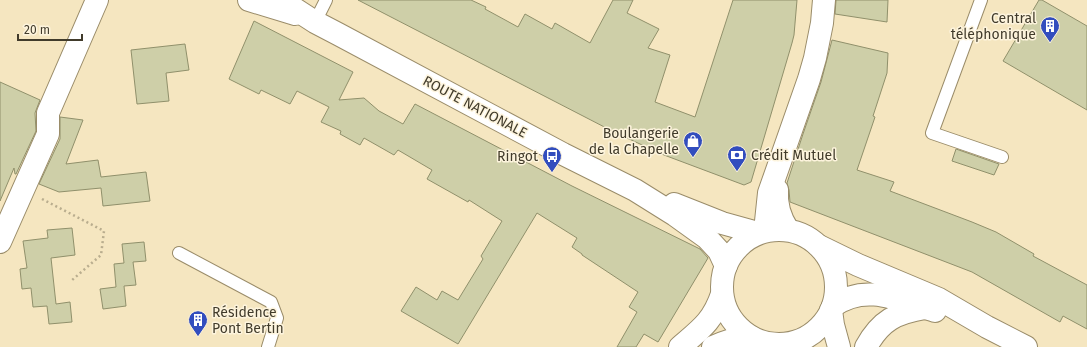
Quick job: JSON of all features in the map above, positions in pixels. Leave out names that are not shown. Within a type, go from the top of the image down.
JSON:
[{"type":"street","points":[[0,242],[48,134],[48,113],[97,0]]},
{"type":"street","name":"ROUTE NATIONALE","points":[[249,0],[277,8],[315,22]]},
{"type":"street","name":"ROUTE NATIONALE","points":[[281,0],[315,22],[635,190],[675,215],[707,238],[719,251],[726,266]]},
{"type":"street","points":[[762,232],[769,193],[816,58],[824,0]]},
{"type":"street","points":[[778,166],[777,201],[780,216],[788,230]]},
{"type":"street","name":"ROUTE NATIONALE","points":[[635,190],[722,223],[762,232]]},
{"type":"street","points":[[820,246],[831,262],[836,281],[836,291],[832,308],[821,325],[808,336],[781,346],[751,337],[738,327],[731,319],[724,304],[722,294],[722,277],[726,266],[731,255],[738,246],[747,239],[762,232],[776,229],[798,233],[858,265],[939,299],[987,327],[1026,347]]},
{"type":"street","points":[[680,347],[708,322],[715,311],[722,294]]},
{"type":"street","points":[[832,308],[855,296],[868,294],[886,296],[987,327]]},
{"type":"street","points":[[832,308],[833,325],[839,347]]},
{"type":"street","points":[[866,347],[880,326],[893,317],[908,311],[925,308]]},
{"type":"street","points":[[713,347],[730,340],[751,337]]},
{"type":"lane","points":[[315,22],[326,0]]},
{"type":"lane","points":[[981,0],[932,133],[1002,157]]},
{"type":"lane","points":[[179,253],[271,302],[277,318],[268,347]]},
{"type":"path","points":[[24,190],[104,231],[101,255],[71,282]]},
{"type":"building","points":[[358,0],[471,0],[486,7],[485,9],[518,27],[525,14],[552,29],[555,23],[590,43],[613,0],[633,0],[627,13],[659,29],[648,48],[670,55],[655,102],[695,117],[733,0],[797,0],[792,43],[751,182],[744,185],[664,155],[616,133]]},
{"type":"building","points":[[836,0],[888,0],[887,22],[835,14]]},
{"type":"building","name":"Central téléphonique","points":[[1039,0],[1042,0],[1087,26],[1087,110],[1003,61]]},
{"type":"building","points":[[254,21],[353,72],[339,100],[364,98],[379,111],[403,124],[415,104],[572,186],[700,249],[708,258],[658,342],[644,334],[636,347],[617,347],[637,312],[629,307],[638,292],[582,255],[572,247],[577,238],[537,213],[458,344],[401,311],[416,287],[437,300],[442,291],[458,300],[483,259],[481,256],[502,221],[469,200],[468,202],[427,179],[432,170],[398,150],[394,155],[364,138],[360,145],[340,134],[341,131],[321,122],[329,107],[297,91],[290,104],[261,90],[259,94],[229,79]]},
{"type":"building","points":[[832,40],[888,53],[887,73],[873,116],[875,117],[857,170],[894,182],[890,191],[996,232],[1034,254],[1033,256],[1087,285],[1087,329],[1063,316],[1060,322],[972,272],[790,202],[787,183],[821,82]]},
{"type":"building","points":[[185,44],[189,70],[166,73],[169,101],[137,104],[131,50]]},
{"type":"building","points":[[0,82],[40,100],[35,113],[36,131],[16,174],[14,168],[0,201]]},
{"type":"building","points":[[60,117],[83,120],[66,164],[98,160],[101,177],[146,172],[150,201],[103,206],[101,188],[59,192],[39,184],[60,139]]},
{"type":"building","points":[[956,149],[999,164],[994,175],[952,161]]},
{"type":"building","points":[[72,228],[75,255],[51,258],[56,304],[70,302],[72,322],[49,324],[47,306],[33,307],[31,288],[22,289],[20,269],[27,268],[23,241],[48,238],[47,230]]},
{"type":"building","points":[[144,242],[146,261],[133,262],[136,285],[124,286],[126,306],[103,309],[100,289],[116,287],[114,264],[124,263],[122,244]]},
{"type":"place","name":"Central téléphonique","points":[[1050,43]]},
{"type":"place","name":"Boulangerie de la Chapelle","points":[[693,158]]},
{"type":"place","name":"Crédit Mutuel","points":[[737,172]]},
{"type":"place","name":"Ringot","points":[[552,173]]},
{"type":"place","name":"Résidence Pont Bertin","points":[[198,337]]}]
